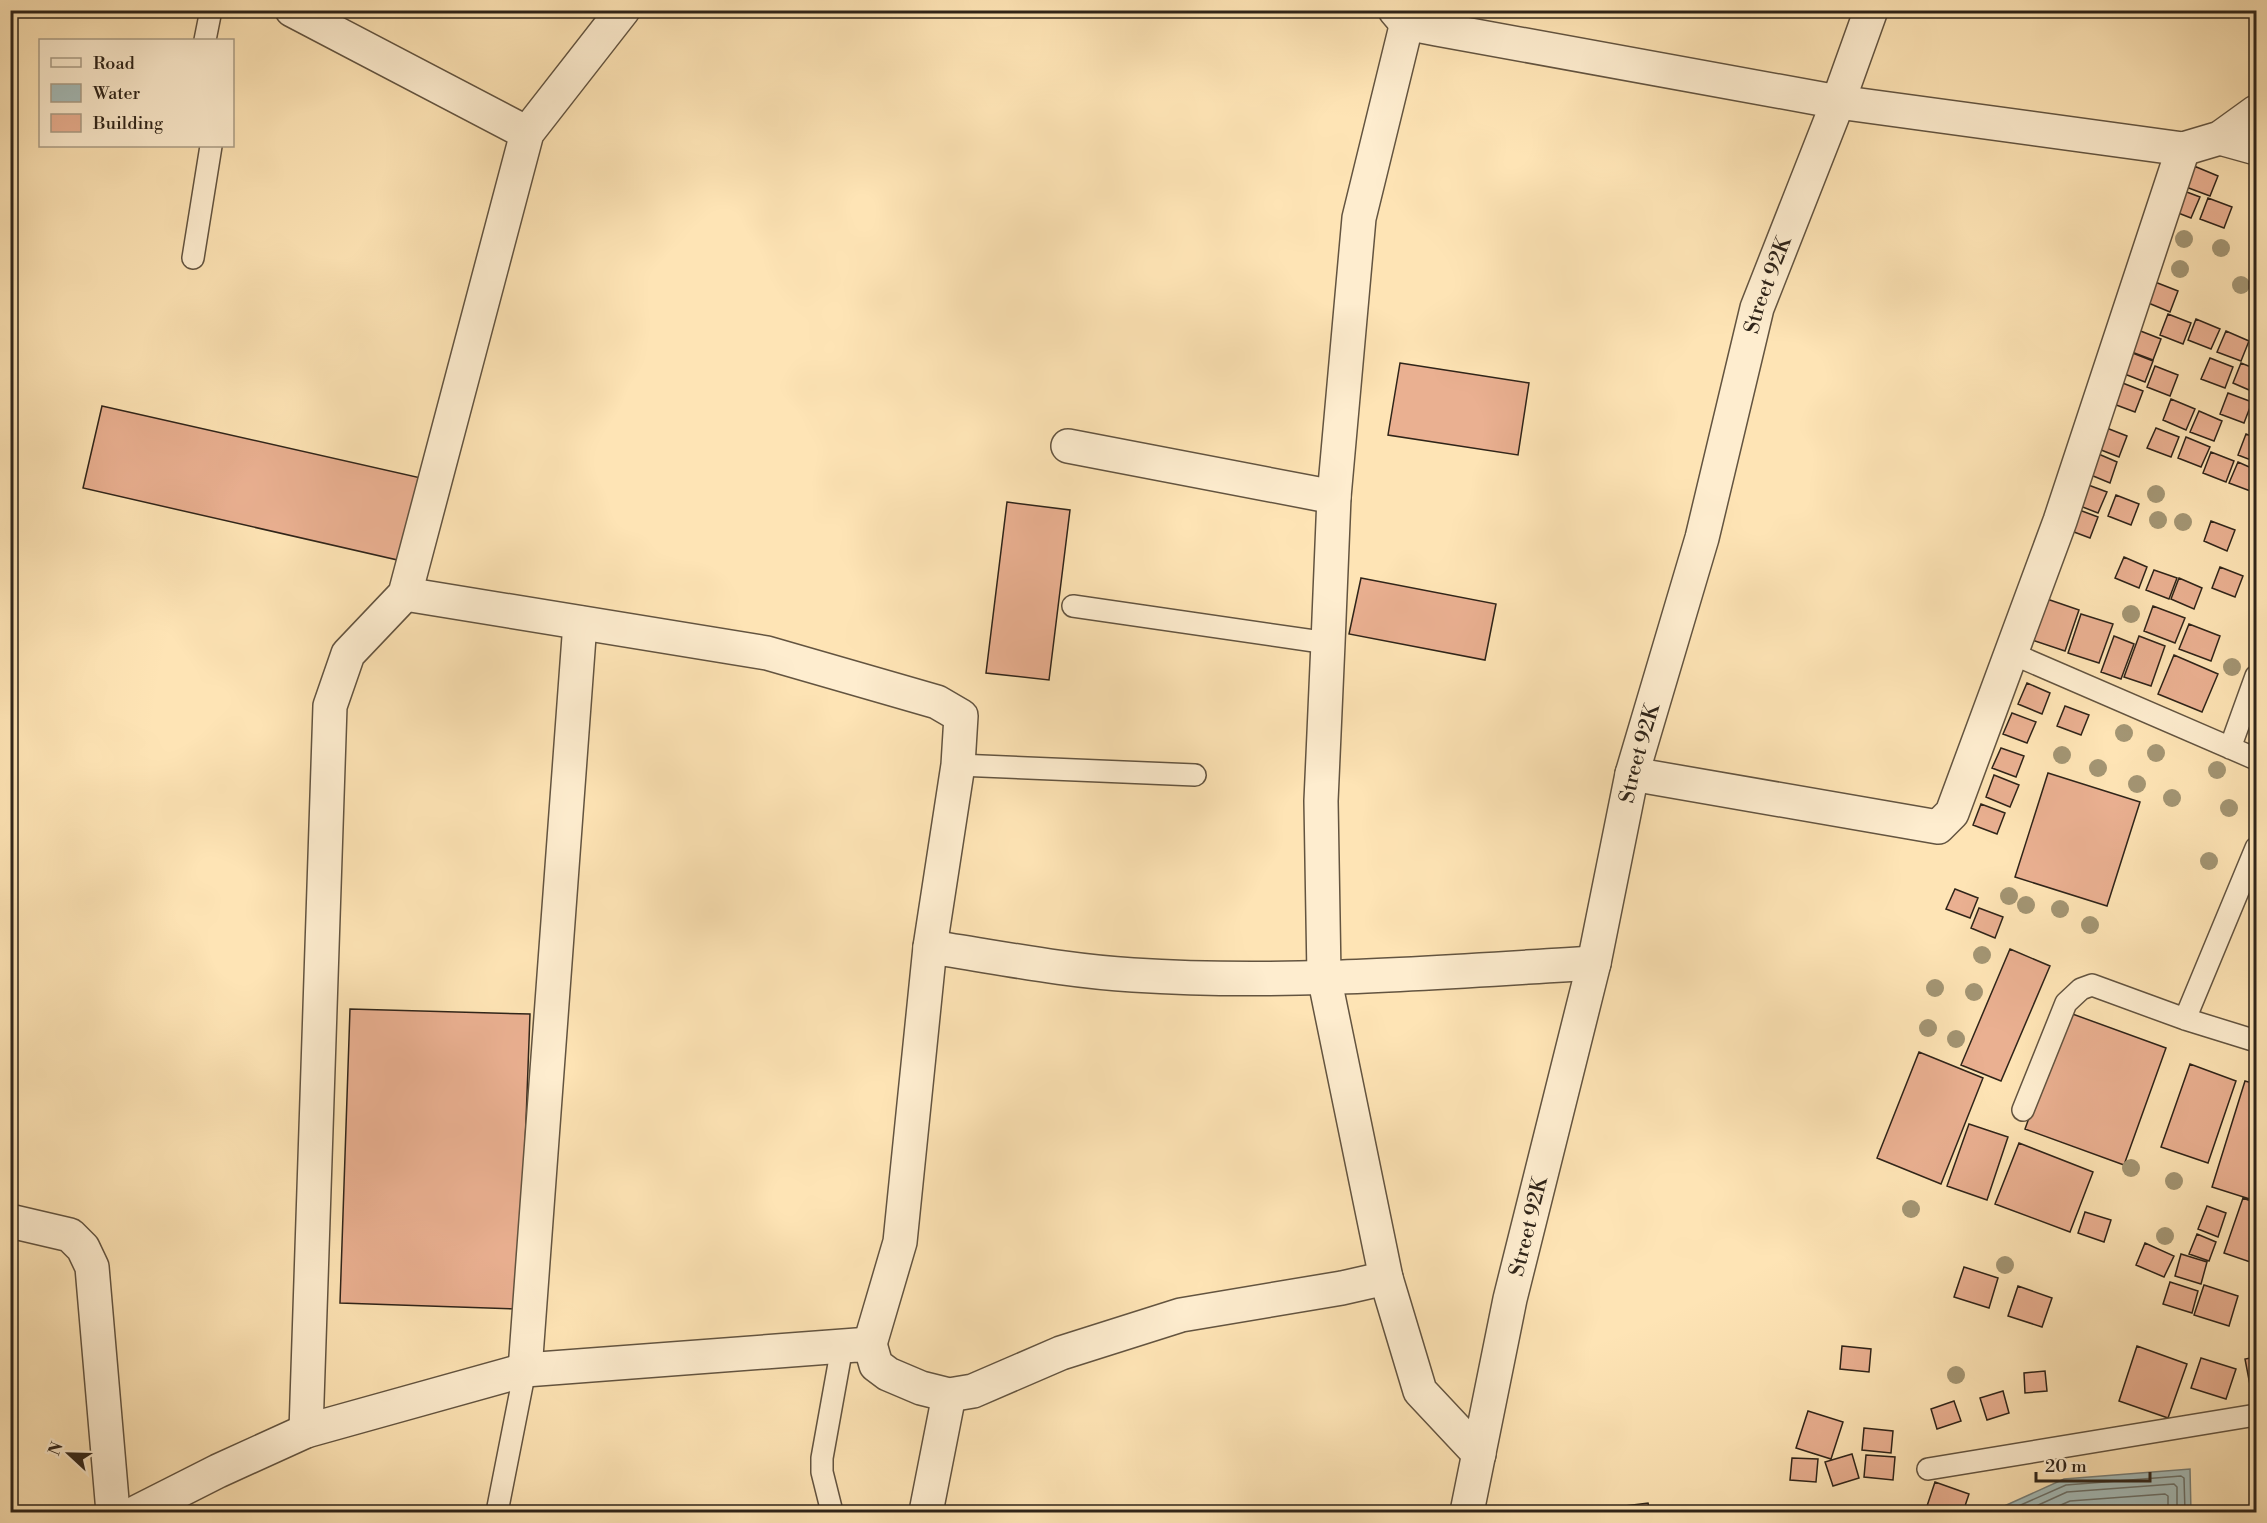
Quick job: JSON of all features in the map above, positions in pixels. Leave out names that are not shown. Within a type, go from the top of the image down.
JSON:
[{"type":"street","points":[[292,10],[527,134]]},
{"type":"street","points":[[306,1431],[330,706],[348,654],[405,594],[527,134],[623,10]]},
{"type":"street","name":"Street 92K","points":[[1467,1512],[1510,1299],[1594,963],[1632,774],[1702,538],[1757,308],[1838,102],[1871,10]]},
{"type":"street","points":[[1479,1454],[1420,1391],[1386,1278],[1324,976],[1321,801],[1334,497],[1359,218],[1404,15],[1838,102],[2183,149],[2220,138],[2256,112]]},
{"type":"street","points":[[2220,138],[2256,148]]},
{"type":"street","points":[[1632,774],[1938,827],[1952,813],[2060,521],[2183,149]]},
{"type":"street","points":[[1068,446],[1334,497]]},
{"type":"street","points":[[405,594],[767,653],[937,702],[961,716],[958,765],[930,947],[900,1242],[856,1346]]},
{"type":"street","points":[[525,1370],[580,623]]},
{"type":"street","points":[[930,947],[1132,975],[1285,978],[1415,974],[1594,963]]},
{"type":"street","points":[[10,1221],[70,1235],[83,1248],[92,1267],[113,1512]]},
{"type":"street","points":[[137,1512],[218,1471],[306,1431],[525,1370],[856,1346],[888,1374],[921,1388],[949,1395],[973,1391],[1061,1353],[1181,1315],[1342,1288],[1386,1278]]},
{"type":"street","points":[[926,1512],[949,1395]]},
{"type":"lane","points":[[205,39],[212,10]]},
{"type":"lane","points":[[193,258],[211,147]]},
{"type":"lane","points":[[1073,606],[1328,643]]},
{"type":"lane","points":[[2012,653],[2256,759]]},
{"type":"lane","points":[[2230,748],[2256,676]]},
{"type":"lane","points":[[958,765],[1195,775]]},
{"type":"lane","points":[[2185,1019],[2256,848]]},
{"type":"lane","points":[[2023,1110],[2066,1002],[2081,989],[2092,985],[2185,1019],[2256,1041]]},
{"type":"lane","points":[[832,1512],[822,1472],[822,1458],[856,1346]]},
{"type":"lane","points":[[497,1512],[525,1370]]},
{"type":"lane","points":[[1928,1469],[2256,1415]]},
{"type":"water","points":[[2190,1469],[2191,1512],[1991,1512],[2064,1479]]},
{"type":"building","points":[[2194,166],[2218,176],[2210,196],[2186,187]]},
{"type":"building","points":[[2176,188],[2200,197],[2191,218],[2168,209]]},
{"type":"building","points":[[2208,198],[2232,207],[2224,228],[2200,219]]},
{"type":"building","points":[[2155,282],[2178,291],[2170,312],[2146,302]]},
{"type":"building","points":[[2168,314],[2191,323],[2183,344],[2160,335]]},
{"type":"building","points":[[2196,319],[2220,329],[2211,349],[2188,340]]},
{"type":"building","points":[[2256,324],[2256,340],[2251,338]]},
{"type":"building","points":[[2138,330],[2161,339],[2153,360],[2129,351]]},
{"type":"building","points":[[2226,331],[2249,341],[2241,361],[2217,352]]},
{"type":"building","points":[[2130,352],[2153,361],[2145,382],[2122,373]]},
{"type":"building","points":[[2210,358],[2233,367],[2225,388],[2201,379]]},
{"type":"building","points":[[1400,363],[1529,383],[1518,455],[1388,435]]},
{"type":"building","points":[[2241,363],[2256,369],[2256,393],[2233,383]]},
{"type":"building","points":[[2155,366],[2178,375],[2170,396],[2147,387]]},
{"type":"building","points":[[2120,382],[2143,391],[2135,412],[2111,403]]},
{"type":"building","points":[[2228,393],[2252,402],[2244,423],[2220,414]]},
{"type":"building","points":[[2171,399],[2195,409],[2186,430],[2163,420]]},
{"type":"building","points":[[102,406],[421,478],[402,561],[83,488]]},
{"type":"building","points":[[2199,411],[2222,421],[2214,441],[2190,432]]},
{"type":"building","points":[[2256,412],[2256,428],[2251,426]]},
{"type":"building","points":[[2104,427],[2127,436],[2119,457],[2096,448]]},
{"type":"building","points":[[2156,428],[2179,437],[2171,457],[2147,448]]},
{"type":"building","points":[[2246,434],[2256,438],[2256,462],[2238,455]]},
{"type":"building","points":[[2186,437],[2210,447],[2201,467],[2178,458]]},
{"type":"building","points":[[2094,452],[2117,462],[2110,483],[2086,473]]},
{"type":"building","points":[[2211,452],[2234,461],[2226,482],[2203,473]]},
{"type":"building","points":[[2238,462],[2256,470],[2253,492],[2229,483]]},
{"type":"building","points":[[2083,483],[2107,492],[2098,513],[2075,504]]},
{"type":"building","points":[[2116,495],[2139,504],[2131,525],[2108,516]]},
{"type":"building","points":[[1007,502],[1070,510],[1049,680],[986,673]]},
{"type":"building","points":[[2074,508],[2098,517],[2090,538],[2066,529]]},
{"type":"building","points":[[2211,521],[2235,530],[2227,551],[2204,541]]},
{"type":"building","points":[[2124,557],[2147,567],[2139,588],[2115,578]]},
{"type":"building","points":[[2220,567],[2243,576],[2235,597],[2212,588]]},
{"type":"building","points":[[2154,570],[2177,578],[2169,599],[2146,590]]},
{"type":"building","points":[[1361,578],[1496,604],[1485,660],[1349,634]]},
{"type":"building","points":[[2179,578],[2202,588],[2194,609],[2171,599]]},
{"type":"building","points":[[2047,599],[2079,610],[2065,651],[2032,640]]},
{"type":"building","points":[[2153,606],[2185,618],[2175,643],[2144,631]]},
{"type":"building","points":[[2081,614],[2113,624],[2099,663],[2068,653]]},
{"type":"building","points":[[2189,624],[2220,636],[2211,661],[2179,649]]},
{"type":"building","points":[[2114,636],[2134,644],[2121,679],[2101,672]]},
{"type":"building","points":[[2139,636],[2165,646],[2151,686],[2124,677]]},
{"type":"building","points":[[2174,655],[2218,674],[2202,712],[2158,694]]},
{"type":"building","points":[[2027,683],[2050,693],[2042,714],[2018,704]]},
{"type":"building","points":[[2065,706],[2089,715],[2081,735],[2057,726]]},
{"type":"building","points":[[2012,713],[2036,722],[2027,743],[2003,734]]},
{"type":"building","points":[[2001,748],[2024,756],[2016,777],[1992,768]]},
{"type":"building","points":[[2048,773],[2140,802],[2107,906],[2015,877]]},
{"type":"building","points":[[1994,775],[2019,785],[2010,807],[1986,797]]},
{"type":"building","points":[[1981,804],[2005,813],[1997,834],[1973,825]]},
{"type":"building","points":[[1955,889],[1978,898],[1970,918],[1946,909]]},
{"type":"building","points":[[1979,908],[2003,917],[1995,938],[1971,928]]},
{"type":"building","points":[[2010,949],[2050,966],[2001,1081],[1961,1065]]},
{"type":"building","points":[[350,1009],[530,1014],[519,1309],[340,1303]]},
{"type":"building","points":[[2067,1012],[2166,1048],[2124,1165],[2025,1129]]},
{"type":"building","points":[[1919,1052],[1983,1078],[1941,1184],[1877,1158]]},
{"type":"building","points":[[2190,1064],[2236,1081],[2208,1163],[2161,1147]]},
{"type":"building","points":[[2245,1081],[2256,1084],[2256,1201],[2212,1187]]},
{"type":"building","points":[[1969,1124],[2008,1137],[1987,1200],[1947,1186]]},
{"type":"building","points":[[2019,1143],[2093,1172],[2070,1232],[1995,1204]]},
{"type":"building","points":[[2243,1198],[2256,1203],[2256,1264],[2224,1253]]},
{"type":"building","points":[[2207,1206],[2226,1213],[2218,1237],[2198,1229]]},
{"type":"building","points":[[2085,1212],[2111,1220],[2104,1242],[2078,1233]]},
{"type":"building","points":[[2197,1234],[2216,1242],[2209,1261],[2189,1254]]},
{"type":"building","points":[[2145,1243],[2174,1256],[2164,1277],[2136,1265]]},
{"type":"building","points":[[2181,1254],[2207,1262],[2201,1284],[2175,1276]]},
{"type":"building","points":[[1964,1267],[1998,1278],[1989,1308],[1954,1297]]},
{"type":"building","points":[[2170,1282],[2198,1291],[2192,1313],[2163,1304]]},
{"type":"building","points":[[2204,1285],[2238,1296],[2229,1326],[2194,1315]]},
{"type":"building","points":[[2018,1286],[2052,1298],[2042,1327],[2008,1316]]},
{"type":"building","points":[[1842,1346],[1871,1349],[1869,1372],[1840,1369]]},
{"type":"building","points":[[2137,1346],[2187,1364],[2168,1418],[2119,1401]]},
{"type":"building","points":[[2256,1357],[2256,1383],[2250,1385],[2245,1359]]},
{"type":"building","points":[[2201,1358],[2236,1369],[2226,1399],[2191,1388]]},
{"type":"building","points":[[2045,1371],[2047,1391],[2025,1393],[2024,1373]]},
{"type":"building","points":[[2003,1391],[2009,1413],[1987,1420],[1980,1398]]},
{"type":"building","points":[[1954,1401],[1961,1421],[1937,1429],[1931,1409]]},
{"type":"building","points":[[1808,1411],[1843,1422],[1831,1459],[1796,1448]]},
{"type":"building","points":[[1864,1428],[1893,1431],[1891,1453],[1862,1450]]},
{"type":"building","points":[[1852,1454],[1859,1478],[1833,1486],[1825,1462]]},
{"type":"building","points":[[1866,1455],[1895,1457],[1893,1480],[1864,1477]]},
{"type":"building","points":[[1792,1458],[1818,1459],[1816,1482],[1790,1480]]},
{"type":"building","points":[[1935,1482],[1969,1494],[1963,1512],[1925,1512]]},
{"type":"building","points":[[2254,1490],[2256,1491],[2256,1512],[2247,1512]]},
{"type":"building","points":[[1648,1503],[1650,1512],[1576,1512]]}]
